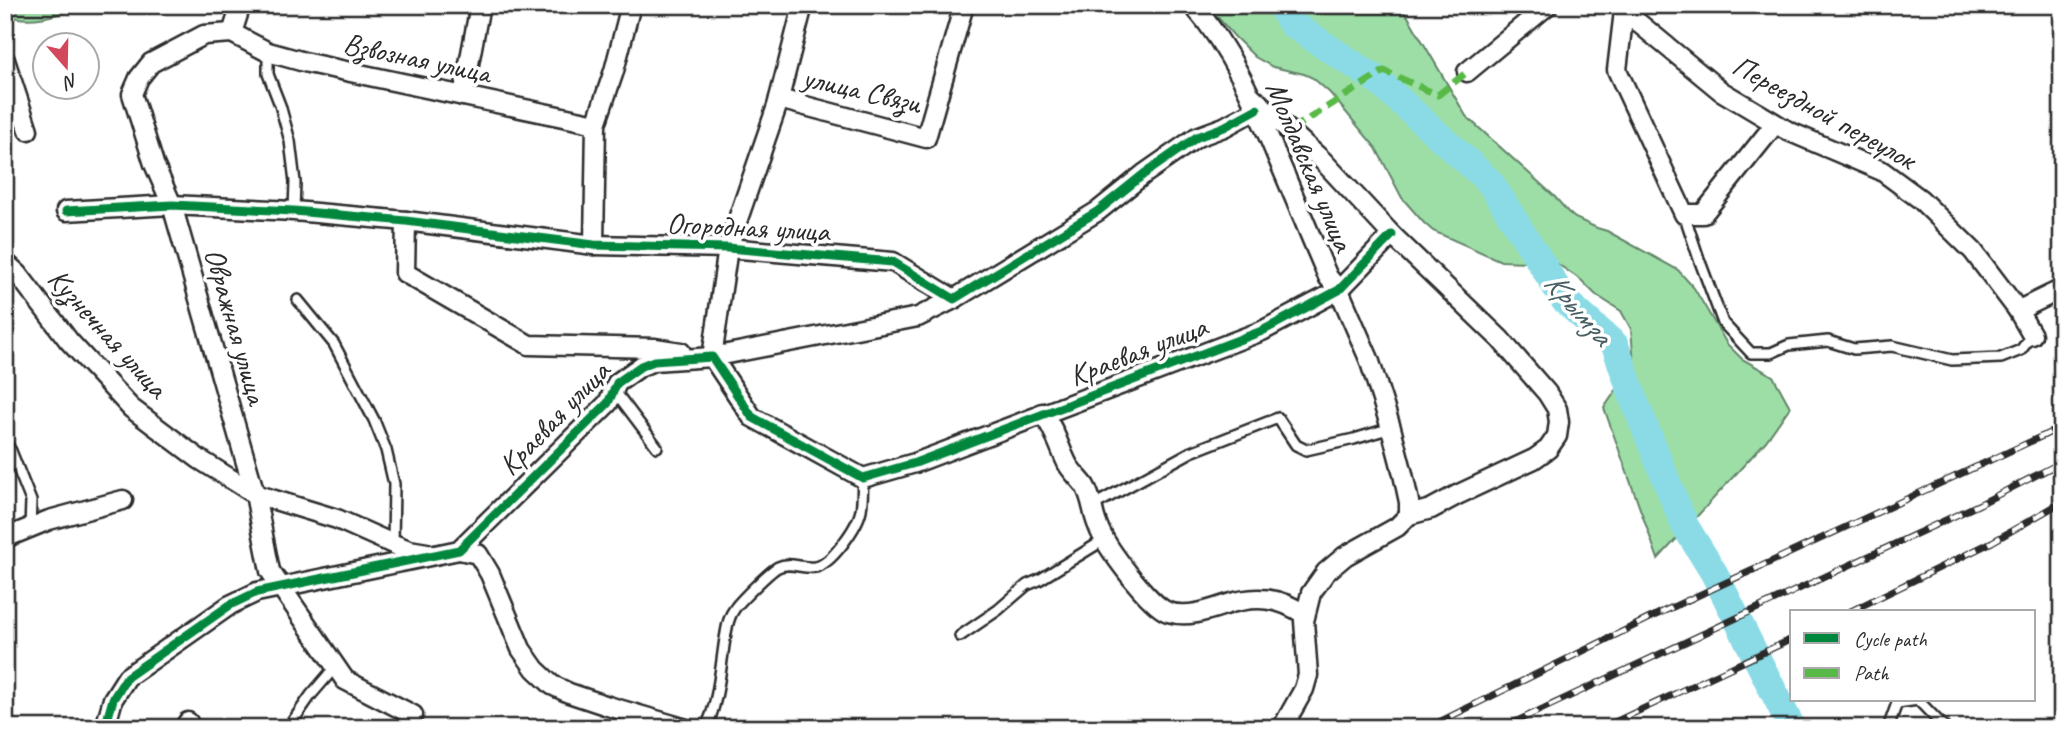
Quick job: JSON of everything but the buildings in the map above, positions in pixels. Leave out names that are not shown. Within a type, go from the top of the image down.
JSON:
[{"type":"street","points":[[232,33],[241,5]]},
{"type":"street","points":[[463,96],[480,5]]},
{"type":"street","points":[[594,245],[596,124],[614,71],[631,5]]},
{"type":"street","points":[[803,5],[779,99],[728,248],[712,357],[752,417],[863,478]]},
{"type":"street","name":"улица Связи","points":[[779,99],[926,138],[964,5]]},
{"type":"street","name":"Молдавская улица","points":[[1192,5],[1210,26],[1253,102],[1328,277],[1339,290],[1369,359],[1391,428],[1409,502],[1409,515]]},
{"type":"street","points":[[1467,72],[1548,5]]},
{"type":"street","points":[[1623,8],[1617,70],[1685,214],[1703,214],[1775,124]]},
{"type":"street","name":"Переездной переулок","points":[[1623,8],[1721,91],[1788,131],[1882,170],[1920,199],[1973,251],[2017,309],[2032,335]]},
{"type":"street","name":"Взвозная улица","points":[[232,33],[268,52],[308,63],[596,124]]},
{"type":"street","name":"Овражная улица","points":[[232,33],[204,35],[151,63],[139,78],[132,94],[154,164],[172,205],[255,495],[270,571],[345,680],[413,715]]},
{"type":"street","points":[[5,60],[28,130]]},
{"type":"street","points":[[406,221],[405,273],[529,345],[655,348],[712,357],[918,317],[954,299],[1098,211],[1144,174],[1197,137],[1224,127],[1253,102],[1323,161],[1392,235],[1500,339],[1548,393],[1557,409],[1559,422],[1557,436],[1549,449],[1534,459],[1431,509],[1409,515],[1396,527],[1345,556],[1326,572],[1311,593],[1304,621],[1308,676],[1282,728]]},
{"type":"street","name":"Огородная улица","points":[[66,211],[172,205],[294,211],[406,221],[594,245],[728,248],[893,262],[954,299]]},
{"type":"street","name":"Краевая улица","points":[[863,478],[915,463],[1262,331],[1339,290],[1392,235]]},
{"type":"street","name":"Кузнечная улица","points":[[5,262],[18,274],[69,341],[131,408],[200,459],[255,495],[337,519],[409,550],[437,554]]},
{"type":"street","points":[[2017,309],[2062,289]]},
{"type":"street","name":"Краевая улица","points":[[459,550],[608,403],[617,383],[641,366],[654,361],[712,357]]},
{"type":"street","points":[[1042,413],[1048,420],[1069,467],[1085,486],[1094,505],[1097,524],[1104,540],[1151,600],[1167,611],[1189,614],[1250,600],[1272,599],[1292,606],[1306,615]]},
{"type":"street","points":[[5,538],[50,520],[123,500]]},
{"type":"street","points":[[105,728],[113,699],[127,677],[230,605],[257,592],[459,550],[478,554],[490,574],[521,649],[535,669],[552,685],[608,706],[683,728]]},
{"type":"lane","points":[[268,52],[268,74],[290,141],[295,182],[294,211]]},
{"type":"lane","points":[[1685,214],[1723,323],[1751,354],[1771,353],[1789,345],[1828,341],[1854,349],[1892,346],[1952,360],[2001,358],[2021,350],[2032,335]]},
{"type":"lane","points":[[298,300],[334,344],[374,420],[386,450],[394,484],[393,544]]},
{"type":"lane","points":[[614,390],[657,447]]},
{"type":"lane","points":[[1094,505],[1191,452],[1279,418],[1296,445],[1306,450],[1391,428]]},
{"type":"lane","points":[[5,442],[31,501],[30,528]]},
{"type":"lane","points":[[705,728],[713,712],[727,625],[735,607],[778,566],[789,564],[816,567],[824,564],[854,528],[861,510],[863,478]]},
{"type":"lane","points":[[960,636],[998,610],[1027,584],[1039,580],[1104,540]]},
{"type":"lane","points":[[288,728],[336,666]]},
{"type":"lane","points":[[1888,728],[1897,704],[1907,702]]},
{"type":"lane","points":[[1919,702],[1945,728]]},
{"type":"green space","points":[[5,5],[79,5],[53,16],[33,19],[6,15]]},
{"type":"green space","points":[[1207,5],[1393,5],[1407,15],[1466,116],[1575,218],[1607,231],[1678,270],[1694,288],[1727,344],[1742,359],[1773,376],[1790,407],[1766,441],[1658,559],[1604,408],[1634,364],[1631,329],[1621,311],[1556,263],[1501,261],[1433,231],[1402,198],[1376,148],[1330,93],[1313,78],[1273,67],[1255,57]]},
{"type":"waterway","name":"Крымза","points":[[1280,5],[1292,24],[1377,80],[1490,182],[1565,301],[1615,345],[1635,403],[1685,526],[1714,573],[1792,728]]},
{"type":"railway","points":[[1427,728],[1660,613],[2062,427]]},
{"type":"railway","points":[[1502,728],[1980,504],[2062,462]]},
{"type":"railway","points":[[1853,610],[1992,542],[2062,502]]},
{"type":"railway","points":[[1602,728],[1790,640]]},
{"type":"marked path","points":[[1291,130],[1384,71],[1438,95],[1467,72]]},
{"type":"cycle path","points":[[66,211],[172,205],[294,211],[406,221],[594,245],[728,248],[893,262],[954,299],[1098,211],[1197,137],[1224,127],[1257,109]]},
{"type":"cycle path","points":[[105,728],[113,699],[127,677],[230,605],[257,592],[459,550],[608,403],[617,383],[641,366],[654,361],[712,357],[752,417],[863,478],[915,463],[1262,331],[1339,290],[1392,235]]}]
